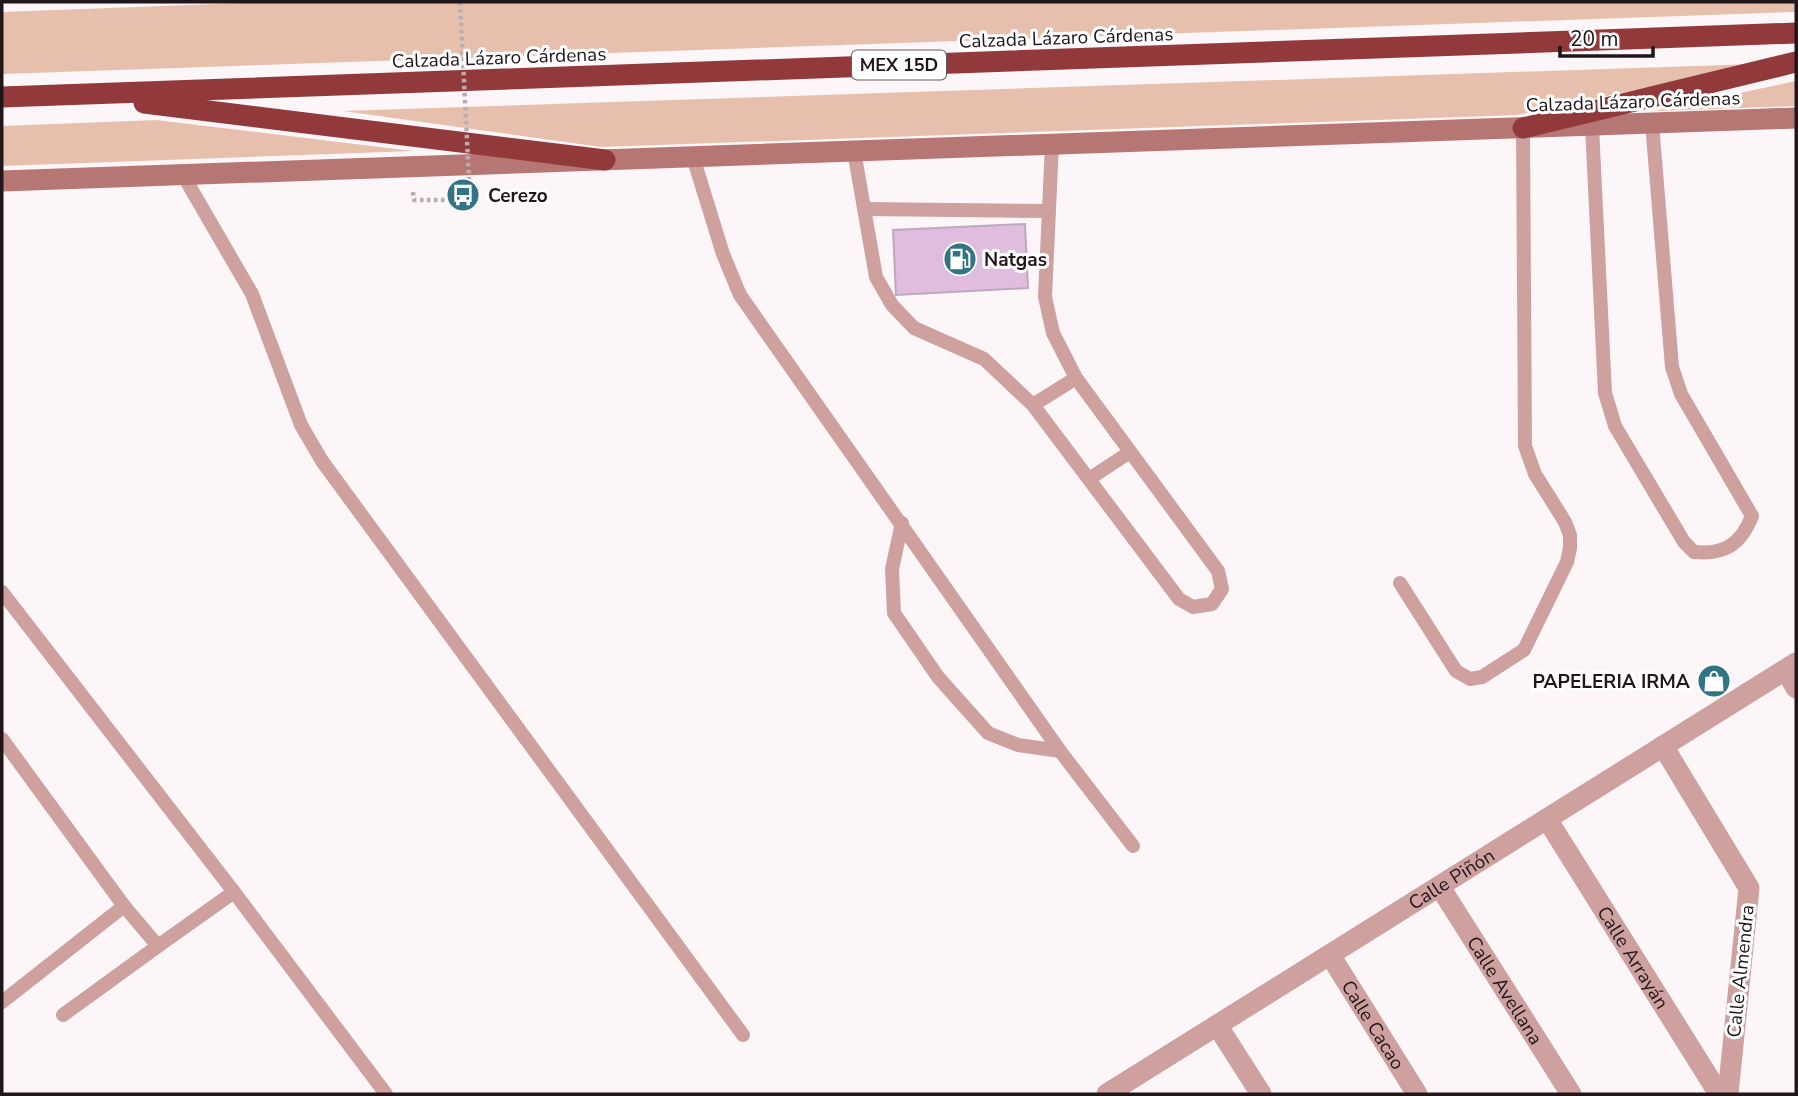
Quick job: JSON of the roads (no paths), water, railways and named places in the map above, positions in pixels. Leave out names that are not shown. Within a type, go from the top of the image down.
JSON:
[{"type":"highway","name":"Calzada Lázaro Cárdenas","points":[[2,97],[1796,33]]},
{"type":"highway","points":[[1523,128],[1796,62]]},
{"type":"highway","points":[[79,95],[605,160]]},
{"type":"main road","name":"Calzada Lázaro Cárdenas","points":[[2,181],[1796,118]]},
{"type":"street","name":"Calle Piñón","points":[[1107,1094],[1663,747],[1793,674]]},
{"type":"street","name":"Calle Almendra","points":[[1663,747],[1749,888],[1728,1094]]},
{"type":"street","name":"Calle Arrayán","points":[[1547,819],[1719,1094]]},
{"type":"street","name":"Calle Avellana","points":[[1440,887],[1572,1094]]},
{"type":"street","name":"Calle Cacao","points":[[1330,955],[1417,1094]]},
{"type":"street","points":[[1217,1025],[1261,1094]]},
{"type":"lane","points":[[1592,126],[1605,393],[1615,426],[1684,542],[1694,552],[1720,552],[1745,533],[1752,516],[1681,394],[1672,367],[1652,123]]},
{"type":"lane","points":[[1399,583],[1456,671],[1470,679],[1482,677],[1524,650],[1567,562],[1570,535],[1535,474],[1525,446],[1523,128]]},
{"type":"lane","points":[[854,151],[876,276],[892,305],[914,328],[984,359],[1033,405],[1179,598],[1193,607],[1212,604],[1222,589],[1218,571],[1076,379],[1053,333],[1045,298],[1052,144]]},
{"type":"lane","points":[[693,157],[723,254],[740,295],[1060,751],[1133,846]]},
{"type":"lane","points":[[183,175],[253,293],[301,425],[322,461],[743,1035]]},
{"type":"lane","points":[[864,209],[1049,211]]},
{"type":"lane","points":[[1033,405],[1076,379]]},
{"type":"lane","points":[[1089,479],[1130,452]]},
{"type":"lane","points":[[902,523],[892,569],[894,613],[938,677],[988,733],[1018,745],[1060,751]]},
{"type":"lane","points":[[2,592],[386,1094]]},
{"type":"lane","points":[[2,739],[124,905],[158,946]]},
{"type":"lane","points":[[64,1015],[234,892]]},
{"type":"lane","points":[[2,1002],[124,905]]},
{"type":"place","name":"Cerezo","points":[[463,195]]},
{"type":"place","name":"Natgas","points":[[960,259]]},
{"type":"place","name":"PAPELERIA IRMA","points":[[1714,681]]}]
